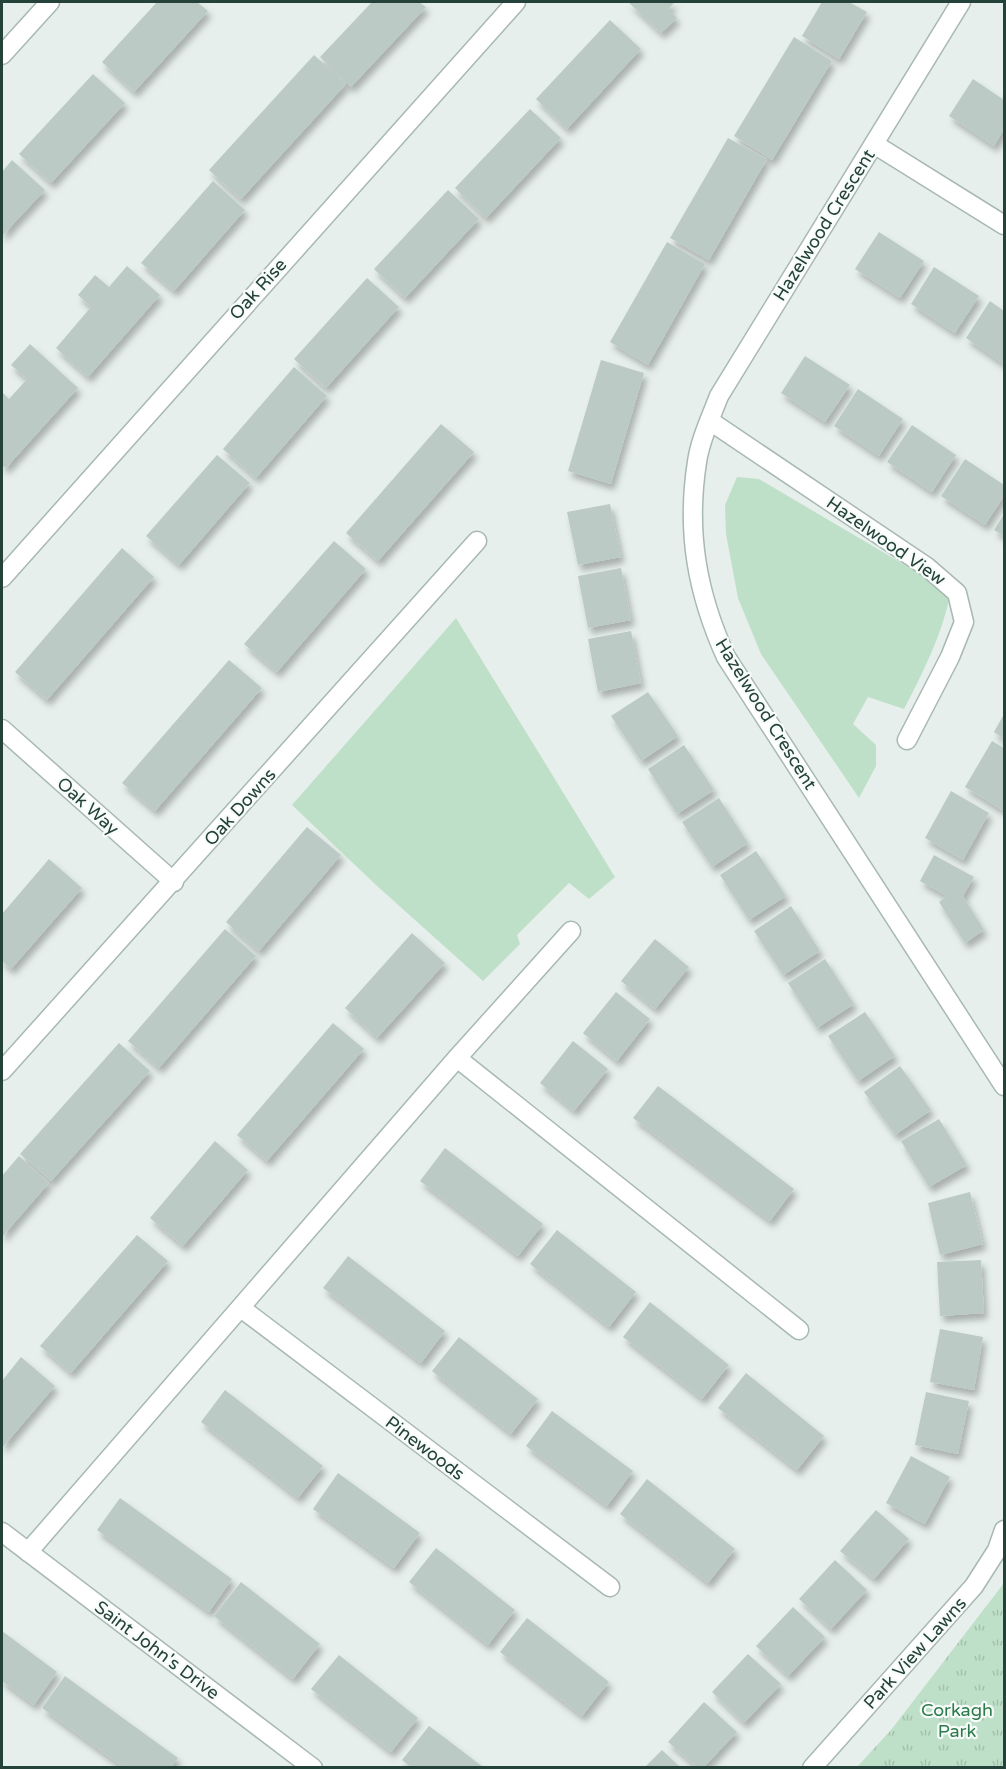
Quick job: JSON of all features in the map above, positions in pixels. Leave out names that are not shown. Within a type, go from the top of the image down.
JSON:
[{"type":"street","points":[[2,55],[50,2]]},
{"type":"street","name":"Oak Rise","points":[[2,578],[516,2]]},
{"type":"street","name":"Hazelwood Crescent","points":[[960,2],[718,396],[697,461],[692,525],[699,583],[708,618],[726,657],[1005,1086]]},
{"type":"street","points":[[874,144],[1005,225]]},
{"type":"street","name":"Hazelwood View","points":[[710,421],[927,567],[957,593],[964,622],[950,657],[907,740]]},
{"type":"street","name":"Oak Downs","points":[[2,1071],[174,882],[477,541]]},
{"type":"street","name":"Oak Way","points":[[2,729],[174,882]]},
{"type":"street","points":[[28,1552],[457,1058],[571,932]]},
{"type":"street","points":[[457,1058],[798,1330]]},
{"type":"street","name":"Pinewoods","points":[[241,1308],[610,1587]]},
{"type":"street","name":"Park View Lawns","points":[[812,1767],[974,1586],[997,1550],[1005,1530]]},
{"type":"street","name":"Saint John's Drive","points":[[2,1532],[313,1767]]},
{"type":"green space","points":[[737,477],[759,479],[932,581],[950,596],[925,668],[904,709],[868,697],[853,724],[876,745],[876,766],[859,798],[761,654],[738,598],[726,534],[725,505]]},
{"type":"green space","points":[[456,618],[615,877],[589,899],[569,883],[517,935],[520,944],[483,981],[376,885],[292,805]]},
{"type":"green space","name":"Corkagh Park","points":[[1004,1583],[1004,1767],[857,1767],[891,1730]]},
{"type":"building","points":[[157,2],[197,2],[208,11],[134,92],[102,62]]},
{"type":"building","points":[[372,2],[419,2],[426,7],[351,87],[320,57]]},
{"type":"building","points":[[628,2],[675,2],[668,9],[677,18],[661,33]]},
{"type":"building","points":[[822,2],[849,2],[867,12],[839,59],[802,36]]},
{"type":"building","points":[[610,20],[641,49],[567,129],[536,99]]},
{"type":"building","points":[[794,37],[832,61],[772,160],[734,136]]},
{"type":"building","points":[[314,55],[346,84],[241,199],[209,170]]},
{"type":"building","points":[[93,74],[125,103],[51,183],[19,154]]},
{"type":"building","points":[[973,79],[1004,100],[1004,129],[994,146],[949,116]]},
{"type":"building","points":[[530,109],[561,138],[486,218],[455,188]]},
{"type":"building","points":[[728,138],[767,159],[709,260],[670,238]]},
{"type":"building","points":[[12,160],[45,190],[2,236],[2,172]]},
{"type":"building","points":[[213,181],[245,210],[174,291],[141,263]]},
{"type":"building","points":[[448,190],[479,219],[405,298],[374,269]]},
{"type":"building","points":[[879,232],[924,261],[900,298],[855,269]]},
{"type":"building","points":[[667,242],[705,264],[648,365],[610,342]]},
{"type":"building","points":[[127,266],[160,295],[88,377],[56,348],[91,307],[78,295],[95,275],[109,287]]},
{"type":"building","points":[[934,267],[979,296],[955,333],[911,304]]},
{"type":"building","points":[[367,278],[399,307],[326,388],[294,359]]},
{"type":"building","points":[[990,301],[1004,311],[1004,364],[966,338]]},
{"type":"building","points":[[30,344],[78,388],[6,468],[2,465],[2,392],[9,399],[27,379],[11,365]]},
{"type":"building","points":[[805,356],[850,385],[825,422],[781,393]]},
{"type":"building","points":[[601,360],[644,373],[611,484],[568,471]]},
{"type":"building","points":[[294,367],[327,396],[256,478],[223,449]]},
{"type":"building","points":[[858,389],[903,419],[879,456],[834,426]]},
{"type":"building","points":[[441,424],[474,452],[378,561],[346,533]]},
{"type":"building","points":[[912,425],[956,455],[932,492],[887,462]]},
{"type":"building","points":[[217,455],[250,483],[179,565],[146,536]]},
{"type":"building","points":[[965,459],[1004,485],[1004,496],[985,525],[941,496]]},
{"type":"building","points":[[610,504],[621,557],[578,565],[567,512]]},
{"type":"building","points":[[1004,514],[1004,536],[994,530]]},
{"type":"building","points":[[334,541],[366,569],[277,672],[244,644]]},
{"type":"building","points":[[122,548],[154,577],[47,700],[15,672]]},
{"type":"building","points":[[621,568],[631,620],[588,628],[578,576]]},
{"type":"building","points":[[631,631],[641,683],[598,692],[588,639]]},
{"type":"building","points":[[229,660],[262,688],[155,811],[122,783]]},
{"type":"building","points":[[648,692],[678,736],[641,761],[611,716]]},
{"type":"building","points":[[1004,714],[1004,739],[994,732]]},
{"type":"building","points":[[992,741],[1004,748],[1004,806],[1002,810],[965,787]]},
{"type":"building","points":[[684,745],[714,790],[677,814],[648,769]]},
{"type":"building","points":[[951,791],[989,813],[963,860],[925,838]]},
{"type":"building","points":[[719,798],[748,843],[712,867],[682,822]]},
{"type":"building","points":[[307,827],[341,855],[259,951],[226,922]]},
{"type":"building","points":[[756,851],[786,896],[749,920],[720,875]]},
{"type":"building","points":[[934,855],[974,877],[963,896],[984,930],[965,943],[939,902],[947,896],[920,881]]},
{"type":"building","points":[[49,859],[82,888],[11,969],[2,961],[2,914]]},
{"type":"building","points":[[791,906],[820,951],[783,975],[754,931]]},
{"type":"building","points":[[225,929],[256,956],[159,1068],[128,1041]]},
{"type":"building","points":[[412,933],[445,963],[377,1038],[345,1008]]},
{"type":"building","points":[[655,939],[689,967],[655,1009],[621,981]]},
{"type":"building","points":[[825,959],[854,1004],[817,1028],[788,983]]},
{"type":"building","points":[[616,992],[650,1019],[617,1061],[583,1033]]},
{"type":"building","points":[[865,1012],[895,1056],[858,1081],[828,1036]]},
{"type":"building","points":[[333,1023],[364,1049],[267,1161],[237,1135]]},
{"type":"building","points":[[573,1041],[608,1069],[574,1111],[540,1083]]},
{"type":"building","points":[[119,1043],[150,1071],[51,1181],[20,1154]]},
{"type":"building","points":[[900,1066],[931,1110],[895,1135],[864,1092]]},
{"type":"building","points":[[658,1086],[794,1189],[770,1221],[633,1118]]},
{"type":"building","points":[[939,1119],[967,1165],[929,1187],[901,1141]]},
{"type":"building","points":[[215,1141],[248,1170],[183,1246],[150,1218]]},
{"type":"building","points":[[445,1148],[543,1224],[518,1256],[420,1181]]},
{"type":"building","points":[[19,1156],[49,1183],[2,1237],[2,1176]]},
{"type":"building","points":[[970,1192],[983,1244],[940,1255],[928,1203]]},
{"type":"building","points":[[557,1230],[636,1292],[609,1327],[530,1264]]},
{"type":"building","points":[[137,1235],[168,1261],[71,1373],[40,1346]]},
{"type":"building","points":[[348,1256],[445,1331],[421,1363],[323,1288]]},
{"type":"building","points":[[981,1260],[984,1313],[940,1316],[937,1262]]},
{"type":"building","points":[[650,1302],[729,1365],[702,1399],[623,1337]]},
{"type":"building","points":[[940,1329],[983,1337],[974,1390],[930,1382]]},
{"type":"building","points":[[459,1337],[538,1399],[511,1434],[432,1371]]},
{"type":"building","points":[[21,1357],[55,1386],[2,1448],[2,1381]]},
{"type":"building","points":[[746,1373],[824,1436],[797,1470],[718,1408]]},
{"type":"building","points":[[225,1390],[323,1466],[298,1498],[201,1422]]},
{"type":"building","points":[[926,1392],[969,1401],[958,1454],[915,1445]]},
{"type":"building","points":[[552,1411],[633,1471],[607,1506],[526,1446]]},
{"type":"building","points":[[911,1456],[950,1477],[925,1524],[886,1503]]},
{"type":"building","points":[[338,1473],[420,1533],[394,1568],[313,1509]]},
{"type":"building","points":[[647,1479],[735,1549],[708,1583],[620,1514]]},
{"type":"building","points":[[120,1498],[232,1579],[209,1612],[97,1530]]},
{"type":"building","points":[[876,1510],[909,1539],[874,1579],[840,1551]]},
{"type":"building","points":[[436,1548],[515,1610],[488,1645],[409,1582]]},
{"type":"building","points":[[835,1560],[867,1590],[831,1629],[799,1599]]},
{"type":"building","points":[[241,1582],[320,1644],[293,1679],[214,1616]]},
{"type":"building","points":[[793,1607],[825,1637],[788,1676],[756,1646]]},
{"type":"building","points":[[527,1618],[609,1682],[582,1716],[500,1652]]},
{"type":"building","points":[[2,1631],[57,1672],[34,1705],[2,1681]]},
{"type":"building","points":[[748,1654],[781,1684],[744,1723],[712,1692]]},
{"type":"building","points":[[339,1655],[418,1718],[391,1752],[311,1689]]},
{"type":"building","points":[[65,1676],[178,1758],[171,1767],[123,1767],[42,1708]]},
{"type":"building","points":[[704,1702],[737,1732],[704,1767],[697,1767],[668,1742]]},
{"type":"building","points":[[429,1726],[483,1767],[411,1767],[402,1760]]},
{"type":"building","points":[[662,1750],[680,1767],[645,1767]]}]
